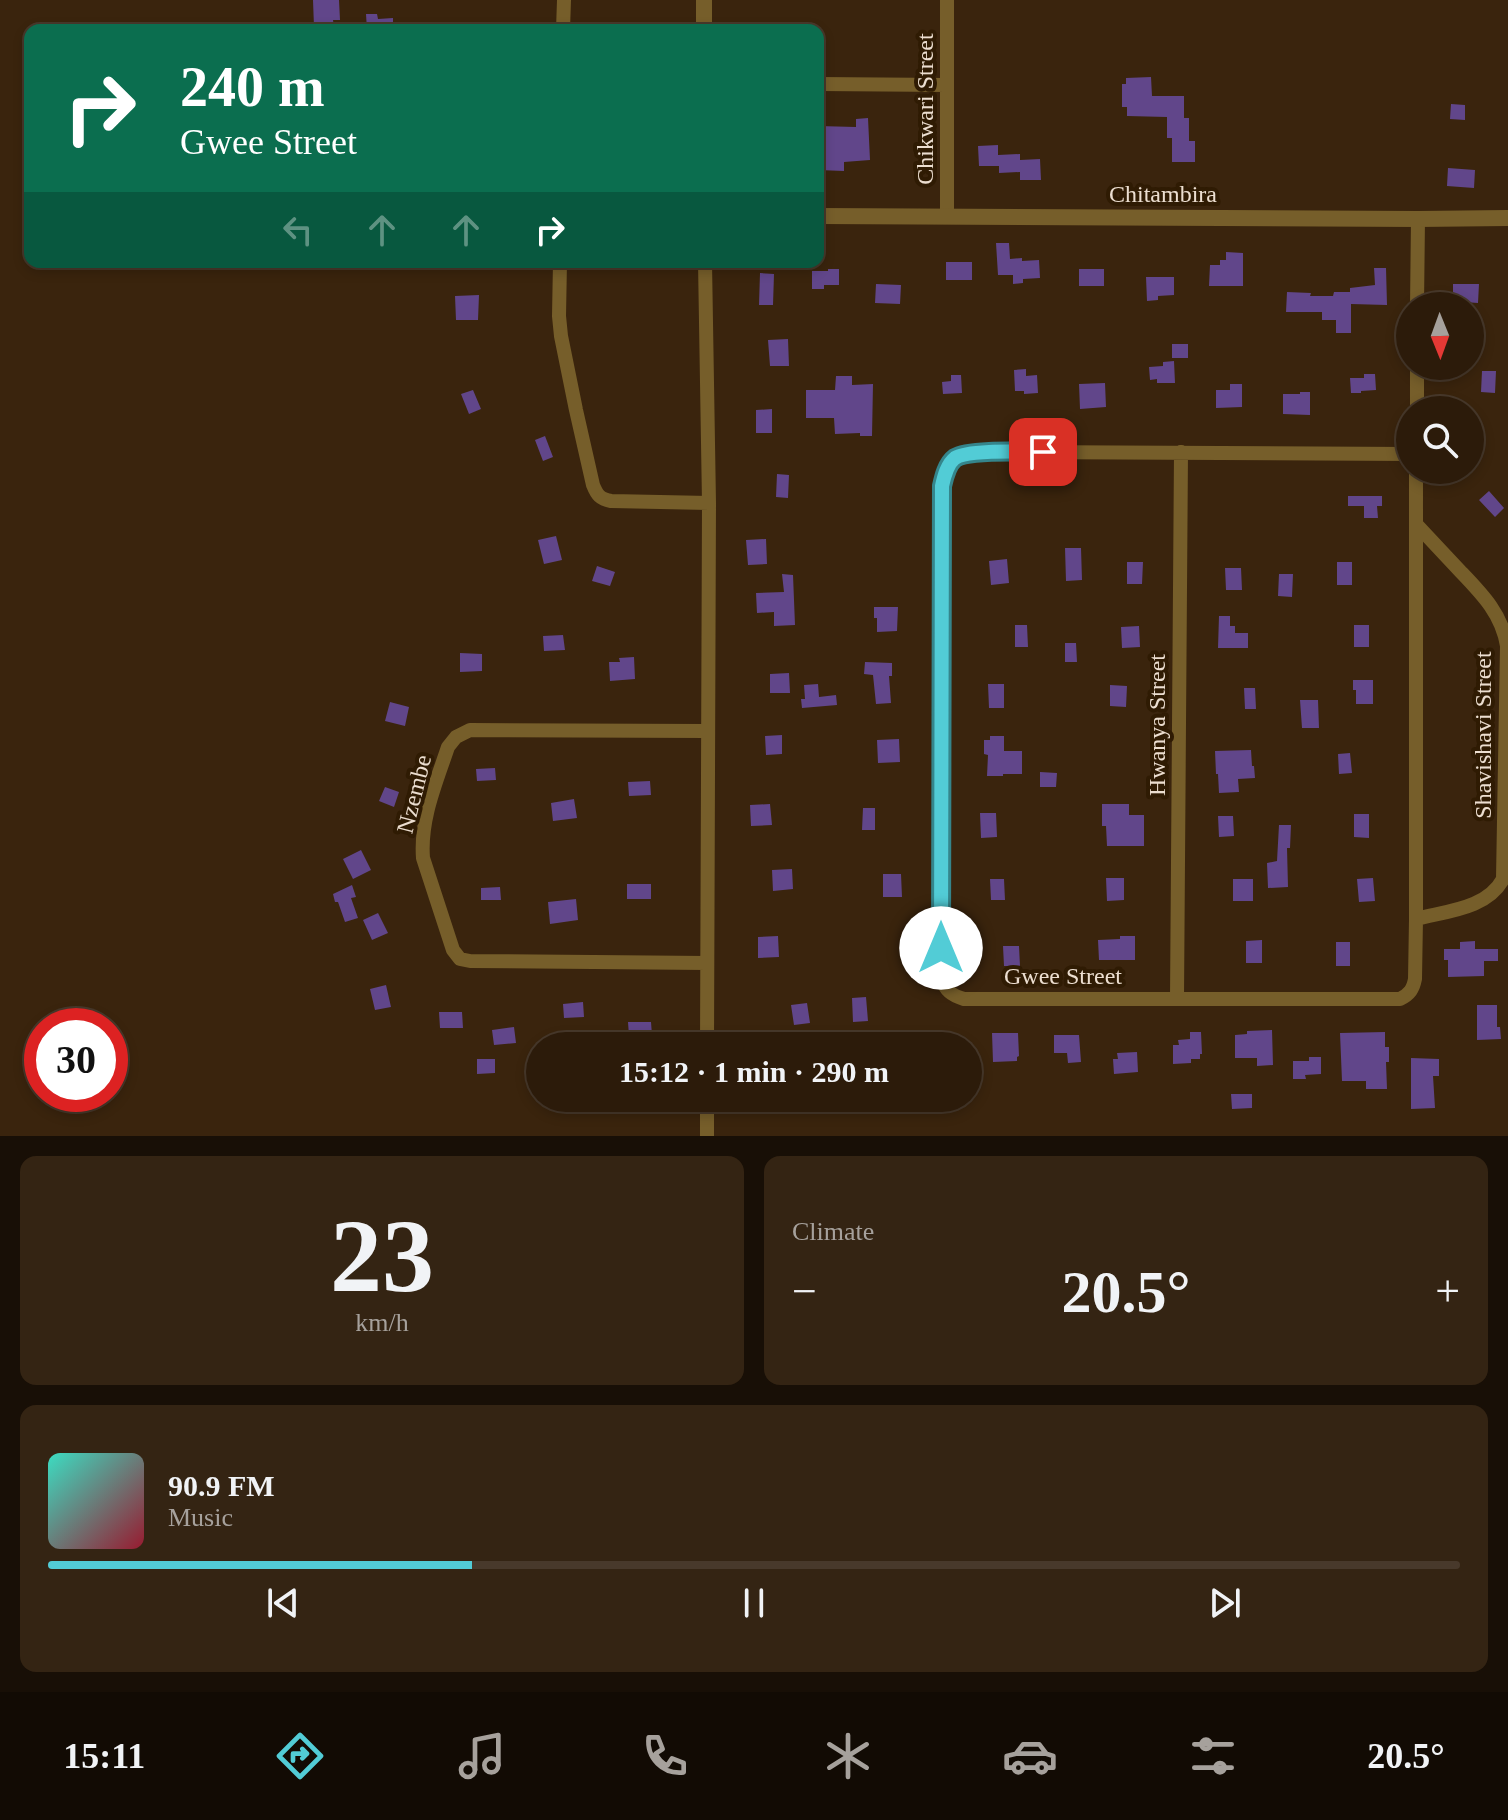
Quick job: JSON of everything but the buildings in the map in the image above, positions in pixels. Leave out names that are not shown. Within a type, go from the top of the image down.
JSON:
[{"type":"street","points":[[563,24],[564,0]]},
{"type":"street","points":[[704,0],[704,24]]},
{"type":"street","name":"Chikwari Street","points":[[947,0],[947,217]]},
{"type":"street","points":[[824,84],[947,85]]},
{"type":"street","name":"Chitambira","points":[[824,216],[1508,218]]},
{"type":"street","points":[[1417,292],[1418,219]]},
{"type":"street","points":[[560,268],[561,336],[593,485],[598,495],[611,501],[709,503]]},
{"type":"street","points":[[705,268],[709,503],[707,1032]]},
{"type":"street","name":"Gwee Street","points":[[1396,454],[1015,452],[967,454],[954,459],[944,475],[942,486],[941,978],[952,995],[964,999],[1400,999],[1408,995],[1415,979],[1416,919],[1416,484]]},
{"type":"street","name":"Hwanya Street","points":[[1177,998],[1181,452]]},
{"type":"street","name":"Shavishavi Street","points":[[1416,524],[1487,600],[1498,617],[1507,646],[1503,879],[1490,896],[1477,903],[1416,919]]},
{"type":"street","name":"Nzembe","points":[[707,731],[470,730],[456,737],[448,747],[424,821],[422,842],[423,858],[453,950],[460,959],[707,963]]},
{"type":"street","points":[[707,1112],[707,1136]]},
{"type":"route","points":[[941,948],[944,475],[954,459],[967,454],[1043,452]]}]
